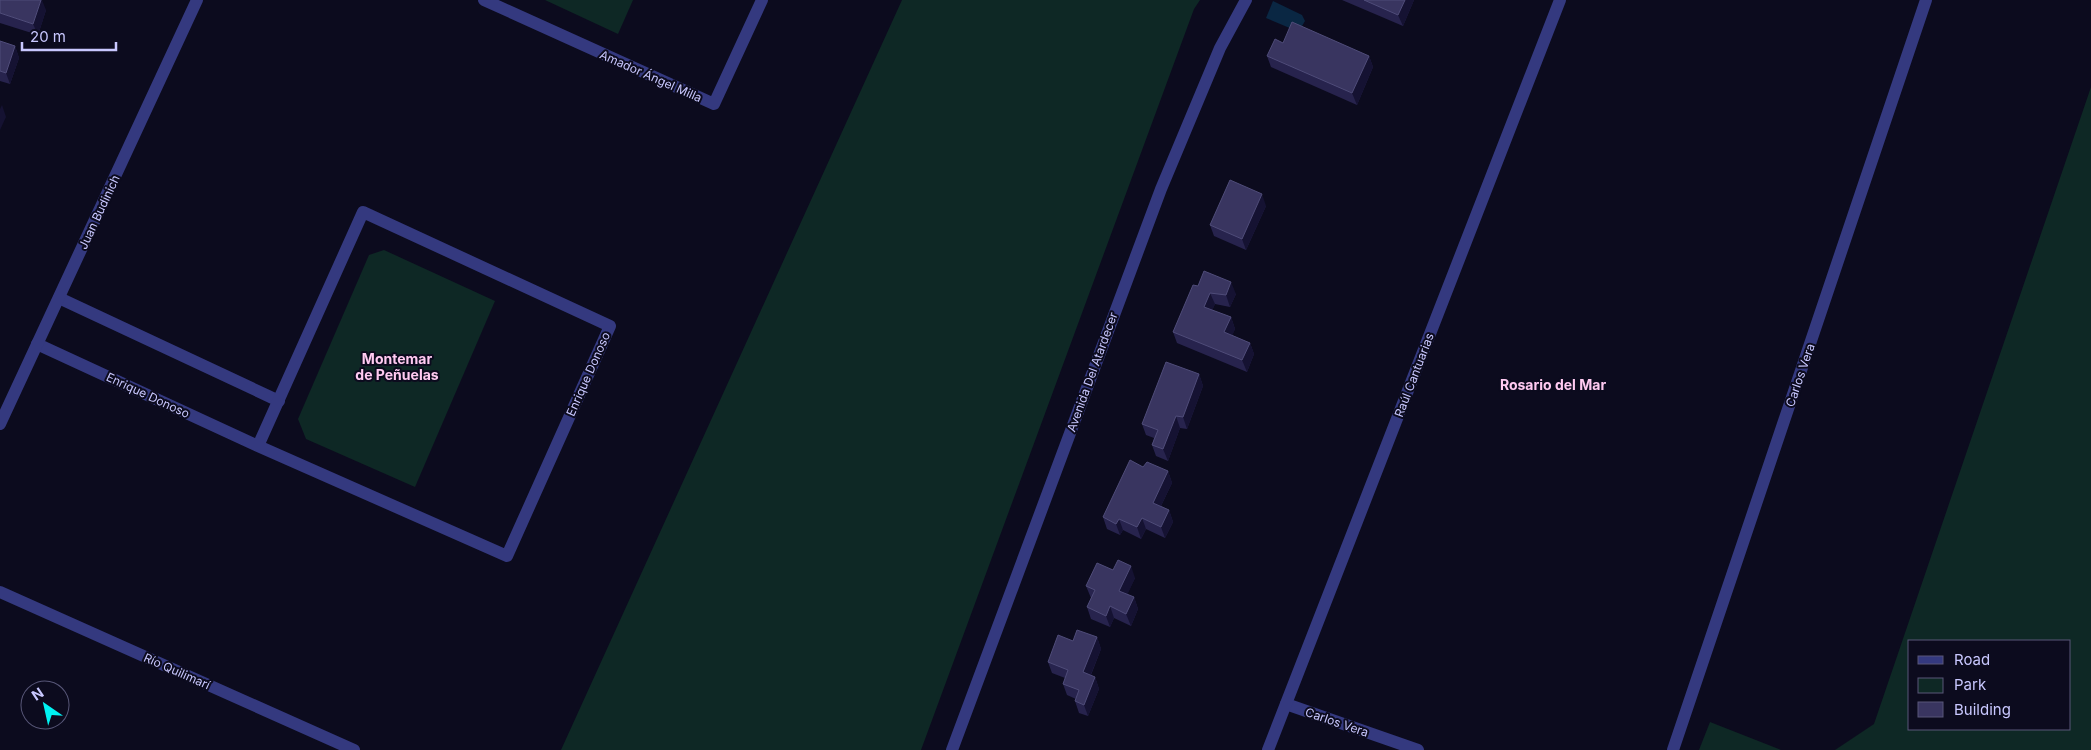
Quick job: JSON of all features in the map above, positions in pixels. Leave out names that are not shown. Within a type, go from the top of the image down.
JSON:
[{"type":"street","name":"Juan Budinich","points":[[0,424],[197,0]]},
{"type":"street","name":"Amador Ángel Milla","points":[[484,0],[714,104],[762,0]]},
{"type":"street","name":"Avenida Del Atardecer","points":[[952,750],[1161,189],[1220,48],[1246,0]]},
{"type":"street","name":"Raúl Cantuarias","points":[[1268,750],[1560,0]]},
{"type":"street","name":"Carlos Vera","points":[[1673,750],[1926,0]]},
{"type":"street","name":"Enrique Donoso","points":[[37,344],[258,446],[507,556],[610,326],[363,212],[258,446]]},
{"type":"street","points":[[59,298],[278,401]]},
{"type":"street","name":"Río Quilimarí","points":[[0,592],[354,750]]},
{"type":"street","name":"Carlos Vera","points":[[1286,704],[1418,750]]},
{"type":"green space","points":[[545,0],[633,0],[618,34]]},
{"type":"green space","points":[[902,0],[1200,0],[1194,9],[921,750],[561,750]]},
{"type":"green space","points":[[2091,87],[2091,750],[1835,750],[1874,724]]},
{"type":"green space","points":[[384,250],[495,301],[415,487],[306,439],[298,419],[369,255]]},
{"type":"green space","points":[[1710,722],[1781,750],[1699,750]]},
{"type":"water","points":[[1273,1],[1302,15],[1305,21],[1302,26],[1292,29],[1266,18]]},
{"type":"building","points":[[0,0],[41,0],[33,24],[0,13]]},
{"type":"building","points":[[1364,0],[1405,0],[1398,15]]},
{"type":"building","points":[[1292,22],[1369,56],[1352,93],[1267,56],[1275,39],[1283,43]]},
{"type":"building","points":[[0,41],[15,46],[6,73],[0,71]]},
{"type":"building","points":[[1230,180],[1262,194],[1242,239],[1210,225]]},
{"type":"building","points":[[1204,271],[1231,282],[1226,295],[1210,293],[1204,307],[1231,317],[1224,332],[1250,343],[1242,360],[1173,332],[1193,285],[1198,286]]},
{"type":"building","points":[[1166,362],[1199,374],[1183,417],[1176,416],[1163,449],[1152,445],[1158,430],[1142,424]]},
{"type":"building","points":[[1130,460],[1143,467],[1147,462],[1168,471],[1153,503],[1169,510],[1161,527],[1142,518],[1137,527],[1119,519],[1116,524],[1103,517]]},
{"type":"building","points":[[1118,560],[1131,566],[1119,591],[1134,597],[1126,614],[1110,606],[1106,616],[1087,607],[1095,590],[1086,586],[1097,563],[1113,570]]},
{"type":"building","points":[[1077,630],[1097,637],[1083,672],[1095,677],[1084,705],[1075,701],[1079,690],[1063,684],[1068,670],[1048,662],[1058,635],[1073,641]]},
{"type":"district","name":"Montemar de Peñuelas","points":[[397,366]]},
{"type":"district","name":"Rosario del Mar","points":[[1553,384]]}]
